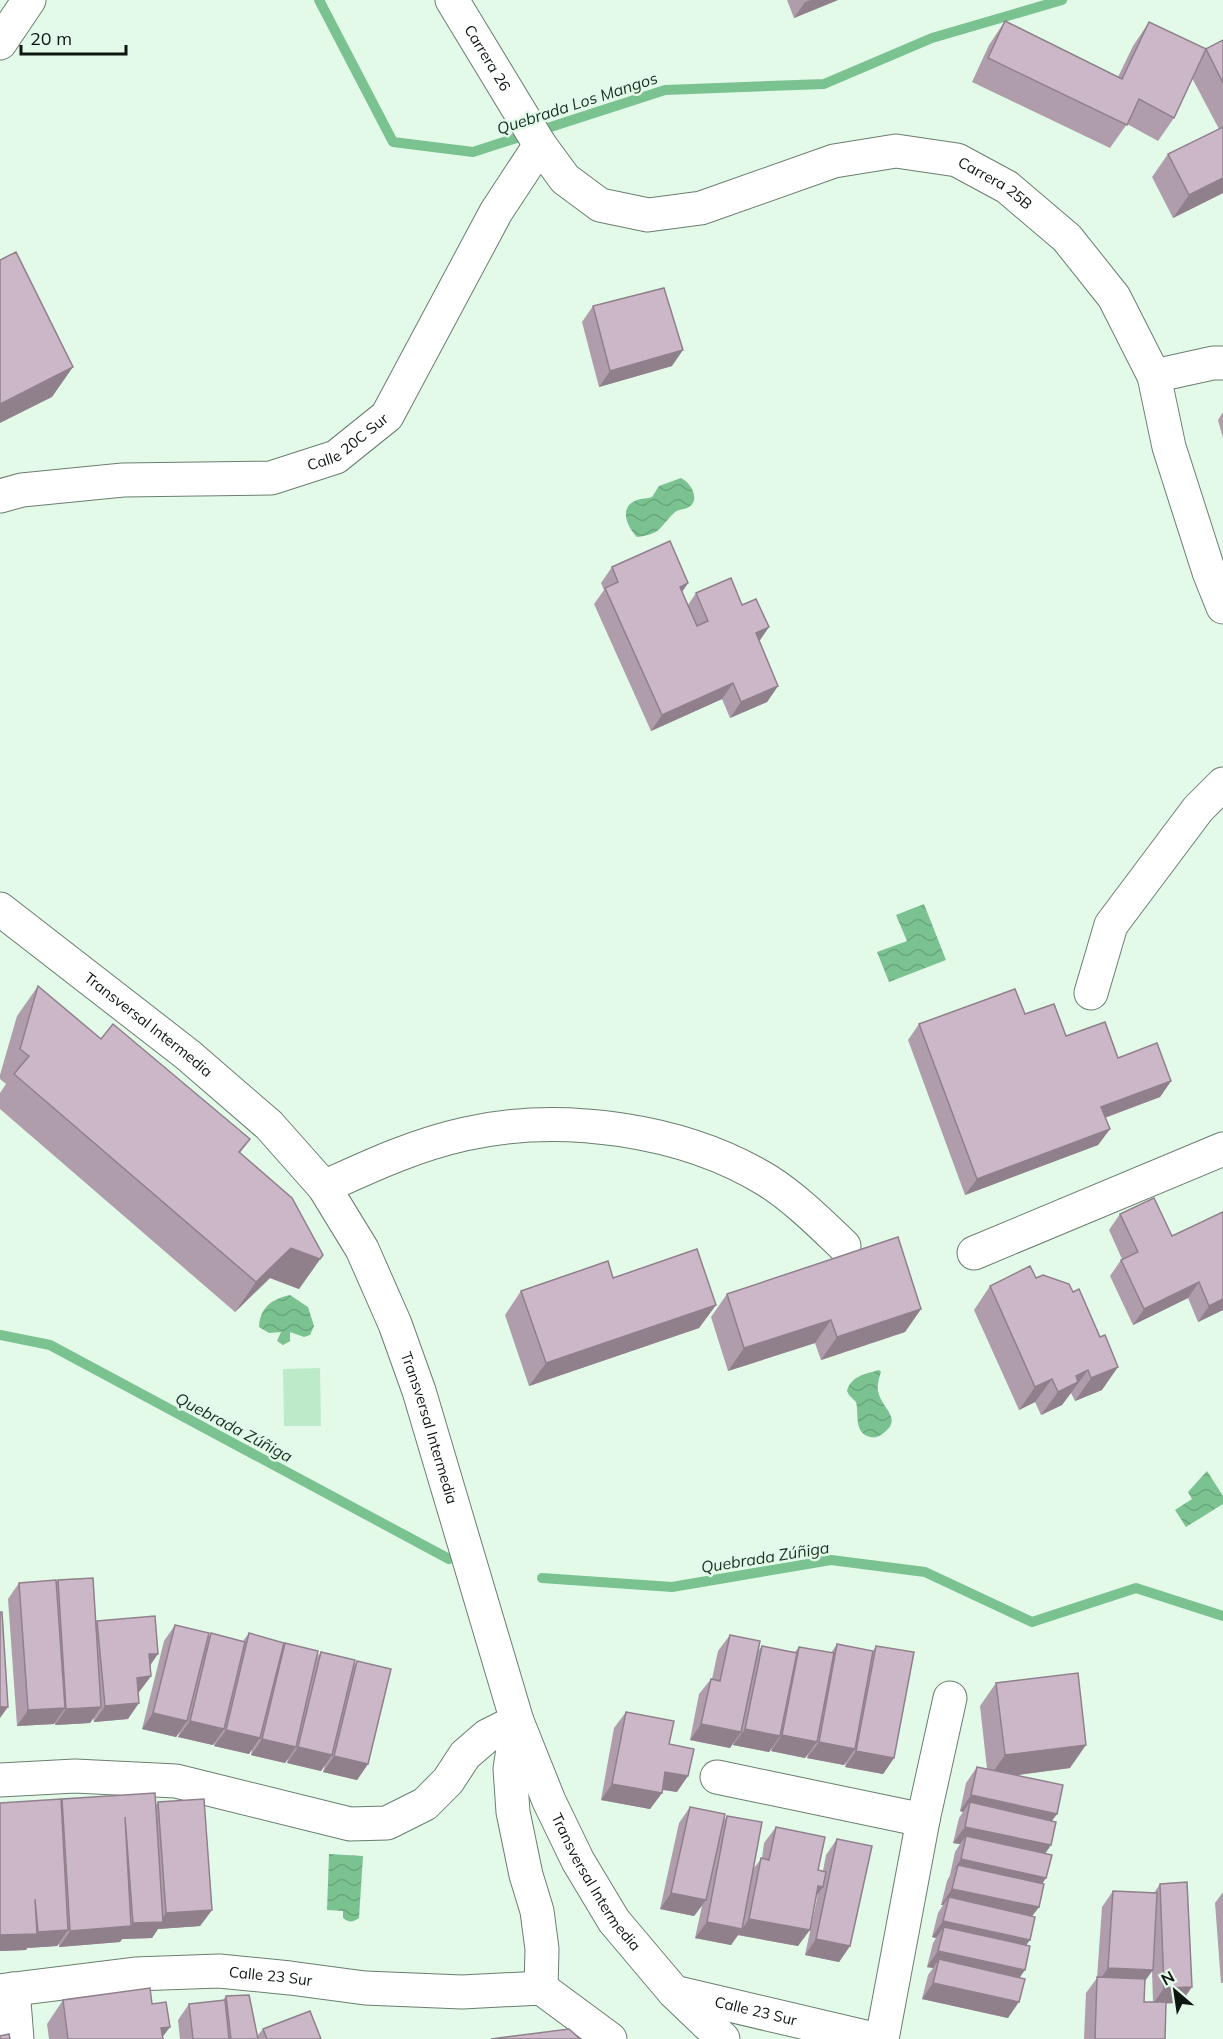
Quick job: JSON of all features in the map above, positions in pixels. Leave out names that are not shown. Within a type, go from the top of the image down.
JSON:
[{"type":"street","points":[[0,43],[29,0]]},
{"type":"street","name":"Carrera 26","points":[[452,0],[540,145]]},
{"type":"street","name":"Carrera 25B","points":[[540,145],[565,179],[600,205],[648,215],[701,208],[834,161],[896,151],[957,160],[1007,187],[1067,238],[1114,297],[1154,376],[1169,447],[1209,572],[1223,607]]},
{"type":"street","name":"Calle 20C Sur","points":[[0,496],[22,490],[123,480],[272,478],[336,456],[387,416],[496,212],[540,145]]},
{"type":"street","points":[[1154,376],[1213,363],[1223,363]]},
{"type":"street","points":[[1091,993],[1112,925],[1198,809],[1223,784]]},
{"type":"street","name":"Transversal Intermedia","points":[[0,909],[188,1055],[269,1125],[324,1187],[362,1249],[395,1324],[419,1391],[517,1720],[549,1801],[578,1862],[614,1921],[674,1992],[723,2039]]},
{"type":"street","points":[[324,1187],[386,1158],[465,1134],[529,1125],[606,1128],[677,1142],[727,1159],[770,1182],[844,1246]]},
{"type":"street","points":[[974,1253],[1223,1149]]},
{"type":"street","points":[[882,2039],[923,1820],[950,1698]]},
{"type":"street","points":[[0,1779],[75,1776],[176,1781],[350,1824],[387,1822],[425,1804],[448,1781],[465,1755],[487,1736],[517,1720]]},
{"type":"street","points":[[517,1720],[510,1769],[513,1812],[526,1875],[537,1911],[542,1949],[541,1988],[610,2039]]},
{"type":"street","points":[[717,1777],[923,1820]]},
{"type":"street","name":"Calle 23 Sur","points":[[7,1990],[135,1974],[219,1971],[365,1988],[462,1992],[541,1988]]},
{"type":"street","points":[[7,1990],[17,2039]]},
{"type":"street","name":"Calle 23 Sur","points":[[674,1992],[874,2039]]},
{"type":"shaded area","points":[[320,1368],[321,1426],[284,1426],[283,1369]]},
{"type":"water","points":[[681,478],[691,488],[694,501],[687,508],[676,512],[655,532],[637,537],[626,517],[628,507],[637,500],[652,497],[659,486]]},
{"type":"water","points":[[924,904],[946,960],[889,982],[877,952],[907,941],[896,915]]},
{"type":"water","points":[[290,1295],[308,1307],[314,1326],[310,1335],[304,1337],[290,1332],[290,1341],[283,1345],[277,1341],[281,1332],[269,1333],[259,1327],[262,1314],[268,1305]]},
{"type":"water","points":[[879,1370],[881,1372],[878,1391],[892,1419],[888,1429],[877,1437],[872,1437],[860,1430],[856,1402],[847,1391],[855,1379]]},
{"type":"water","points":[[1207,1471],[1223,1496],[1223,1504],[1186,1527],[1175,1510],[1192,1499],[1188,1492]]},
{"type":"water","points":[[329,1854],[363,1856],[359,1918],[355,1920],[349,1921],[343,1918],[343,1911],[327,1910]]},
{"type":"building","points":[[1005,21],[1122,79],[1149,22],[1206,49],[1174,118],[1139,99],[1127,125],[988,58]]},
{"type":"building","points":[[1223,40],[1223,83],[1206,49]]},
{"type":"building","points":[[1223,127],[1223,178],[1189,195],[1168,154]]},
{"type":"building","points":[[16,252],[73,367],[0,404],[0,260]]},
{"type":"building","points":[[664,288],[683,350],[610,371],[593,306]]},
{"type":"building","points":[[670,541],[688,583],[680,587],[697,626],[708,621],[696,593],[731,578],[742,605],[756,599],[769,627],[756,633],[778,686],[741,702],[733,683],[662,715],[605,588],[618,582],[612,567]]},
{"type":"building","points":[[38,986],[101,1039],[113,1024],[250,1139],[239,1152],[292,1198],[323,1255],[320,1259],[291,1248],[256,1282],[14,1074],[29,1056],[20,1049]]},
{"type":"building","points":[[1015,989],[1025,1014],[1054,1004],[1066,1036],[1105,1022],[1118,1058],[1157,1043],[1171,1081],[1101,1107],[1110,1129],[977,1179],[919,1024]]},
{"type":"building","points":[[1154,1198],[1172,1236],[1223,1212],[1223,1299],[1209,1306],[1199,1282],[1144,1309],[1121,1260],[1138,1252],[1120,1214]]},
{"type":"building","points":[[898,1237],[921,1309],[837,1337],[831,1320],[744,1348],[727,1294]]},
{"type":"building","points":[[697,1249],[716,1305],[546,1363],[521,1291],[608,1261],[613,1278]]},
{"type":"building","points":[[1030,1266],[1036,1278],[1043,1275],[1069,1284],[1073,1292],[1079,1289],[1100,1337],[1105,1335],[1118,1367],[1091,1378],[1088,1370],[1076,1376],[1078,1382],[1058,1392],[1052,1379],[1035,1387],[990,1286]]},
{"type":"building","points":[[93,1578],[101,1707],[66,1709],[58,1580]]},
{"type":"building","points":[[56,1580],[65,1708],[28,1710],[19,1583]]},
{"type":"building","points":[[0,1612],[2,1612],[8,1707],[0,1707]]},
{"type":"building","points":[[155,1616],[158,1654],[149,1654],[151,1676],[137,1678],[139,1703],[105,1706],[97,1621]]},
{"type":"building","points":[[175,1625],[209,1633],[187,1721],[153,1713]]},
{"type":"building","points":[[211,1633],[245,1642],[224,1729],[190,1721]]},
{"type":"building","points":[[249,1633],[284,1643],[260,1738],[226,1730]]},
{"type":"building","points":[[730,1635],[760,1641],[741,1732],[701,1724],[711,1679],[720,1681]]},
{"type":"building","points":[[285,1643],[318,1651],[296,1747],[262,1739]]},
{"type":"building","points":[[837,1644],[873,1651],[855,1749],[819,1742]]},
{"type":"building","points":[[762,1646],[797,1653],[780,1736],[745,1729]]},
{"type":"building","points":[[876,1646],[914,1652],[894,1758],[856,1751]]},
{"type":"building","points":[[799,1647],[834,1653],[817,1742],[782,1735]]},
{"type":"building","points":[[321,1652],[355,1660],[332,1755],[298,1747]]},
{"type":"building","points":[[357,1661],[391,1669],[368,1764],[334,1756]]},
{"type":"building","points":[[1078,1673],[1086,1745],[1005,1755],[996,1683]]},
{"type":"building","points":[[626,1712],[674,1721],[669,1744],[694,1749],[688,1776],[665,1772],[662,1793],[612,1784]]},
{"type":"building","points":[[977,1767],[1063,1785],[1057,1814],[971,1795]]},
{"type":"building","points":[[155,1793],[163,1922],[133,1923],[125,1817],[131,1926],[70,1931],[62,1799]]},
{"type":"building","points":[[61,1799],[68,1930],[38,1932],[35,1899],[37,1934],[0,1935],[0,1803]]},
{"type":"building","points":[[204,1799],[212,1910],[166,1913],[158,1802]]},
{"type":"building","points":[[970,1802],[1056,1822],[1051,1845],[965,1827]]},
{"type":"building","points":[[690,1807],[725,1814],[706,1900],[671,1893]]},
{"type":"building","points":[[727,1816],[762,1822],[742,1929],[707,1922]]},
{"type":"building","points":[[776,1827],[825,1837],[818,1870],[826,1872],[823,1887],[818,1886],[810,1930],[749,1919],[761,1858],[769,1860]]},
{"type":"building","points":[[966,1836],[1052,1855],[1046,1878],[961,1859]]},
{"type":"building","points":[[837,1839],[872,1846],[850,1946],[816,1939]]},
{"type":"building","points":[[958,1865],[1044,1884],[1039,1907],[952,1889]]},
{"type":"building","points":[[1187,1882],[1192,1987],[1164,1988],[1160,1884]]},
{"type":"building","points":[[1113,1891],[1157,1893],[1153,1970],[1108,1968]]},
{"type":"building","points":[[949,1897],[1035,1917],[1030,1940],[943,1921]]},
{"type":"building","points":[[944,1927],[1030,1946],[1025,1970],[938,1951]]},
{"type":"building","points":[[939,1959],[1025,1979],[1019,2002],[933,1983]]},
{"type":"building","points":[[1097,1977],[1145,1979],[1144,2002],[1166,2002],[1165,2039],[1095,2039]]},
{"type":"building","points":[[150,1988],[152,2004],[166,2002],[170,2027],[161,2028],[163,2039],[68,2039],[63,2000]]},
{"type":"building","points":[[249,1995],[258,2039],[231,2039],[226,1996]]},
{"type":"building","points":[[225,2000],[229,2039],[193,2039],[189,2004]]},
{"type":"building","points":[[310,2011],[321,2039],[267,2039],[263,2029]]},
{"type":"building","points":[[569,2029],[580,2039],[491,2039]]},
{"type":"building","points":[[9,2034],[10,2039],[0,2039],[0,2036]]},
{"type":"waterway","name":"Quebrada Los Mangos","points":[[319,0],[393,142],[473,152],[665,90],[824,84],[932,38],[1062,0]]},
{"type":"waterway","name":"Quebrada Zúñiga","points":[[0,1335],[50,1345],[449,1559]]},
{"type":"waterway","name":"Quebrada Zúñiga","points":[[542,1578],[672,1587],[831,1560],[925,1572],[1032,1622],[1136,1588],[1223,1616]]}]
